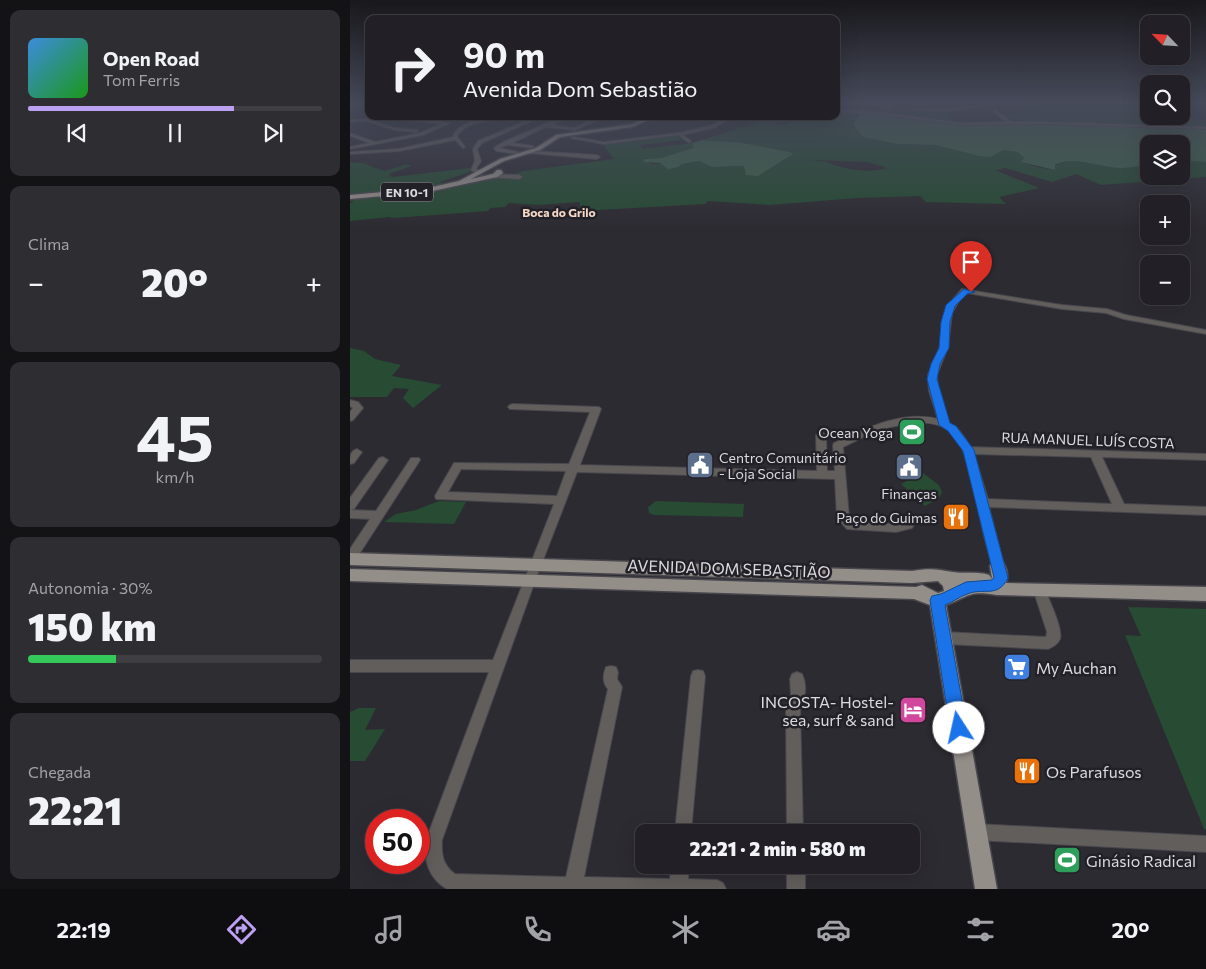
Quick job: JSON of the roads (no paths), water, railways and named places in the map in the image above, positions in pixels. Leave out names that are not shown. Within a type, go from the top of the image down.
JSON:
[{"type":"main road","name":"EN 10-1","points":[[350,197],[421,191],[462,181],[482,173],[498,174],[498,169],[505,159],[538,149],[544,144]]},
{"type":"main road","name":"AVENIDA DOM SEBASTIÃO","points":[[350,559],[991,578]]},
{"type":"main road","name":"AVENIDA DOM SEBASTIÃO","points":[[350,575],[914,593],[937,598],[991,578]]},
{"type":"main road","points":[[931,575],[949,580],[952,593],[937,598],[920,588],[919,583],[931,575]]},
{"type":"main road","name":"AVENIDA DOM SEBASTIÃO","points":[[991,578],[997,589],[1206,594]]},
{"type":"main road","points":[[937,598],[986,889]]},
{"type":"street","points":[[350,148],[364,144]]},
{"type":"street","points":[[350,153],[399,150],[425,144]]},
{"type":"street","points":[[461,144],[463,147],[475,148],[479,144]]},
{"type":"street","points":[[502,144],[496,148],[516,153]]},
{"type":"street","points":[[510,144],[571,159],[597,157]]},
{"type":"street","points":[[475,148],[482,173],[520,178],[498,169]]},
{"type":"street","points":[[945,425],[932,379],[933,370],[944,348],[945,322],[951,305],[964,292],[1062,307],[1107,311],[1124,317],[1206,332]]},
{"type":"street","points":[[350,418],[354,406]]},
{"type":"street","points":[[513,407],[596,409],[529,581],[437,831],[433,848],[439,873],[446,880],[454,884],[553,888],[573,886],[717,889]]},
{"type":"street","points":[[908,526],[896,528],[851,526],[843,518],[838,445],[881,426],[927,421],[945,425],[952,428],[968,450],[982,503],[991,578]]},
{"type":"street","points":[[821,435],[822,475]]},
{"type":"street","name":"RUA MANUEL LUÍS COSTA","points":[[968,450],[1206,457]]},
{"type":"street","points":[[350,461],[354,452]]},
{"type":"street","points":[[1095,454],[1120,508]]},
{"type":"street","points":[[350,506],[383,460]]},
{"type":"street","points":[[350,559],[415,460]]},
{"type":"street","points":[[561,500],[440,496],[458,465],[840,475]]},
{"type":"street","points":[[982,503],[1206,510]]},
{"type":"street","points":[[350,514],[379,515]]},
{"type":"street","points":[[944,638],[1048,643],[1053,639],[1054,632],[1035,589]]},
{"type":"street","points":[[350,666],[498,666]]},
{"type":"street","points":[[573,886],[615,687],[610,681],[611,672]]},
{"type":"street","points":[[684,824],[698,676]]},
{"type":"street","points":[[795,824],[793,705],[798,696],[797,679]]},
{"type":"street","points":[[976,832],[1206,844]]},
{"type":"street","points":[[678,888],[679,874]]},
{"type":"street","points":[[796,874],[796,889]]},
{"type":"place","name":"Ocean Yoga","points":[[912,432]]},
{"type":"place","name":"Centro Comunitário - Loja Social","points":[[700,465]]},
{"type":"place","name":"Finanças","points":[[909,467]]},
{"type":"place","name":"Paço do Guimas","points":[[956,517]]},
{"type":"place","name":"My Auchan","points":[[1017,667]]},
{"type":"place","name":"INCOSTA- Hostel- sea, surf & sand","points":[[913,710]]},
{"type":"place","name":"Os Parafusos","points":[[1027,771]]},
{"type":"place","name":"Ginásio Radical","points":[[1067,860]]},
{"type":"district","name":"Boca do Grilo","points":[[559,212]]}]
